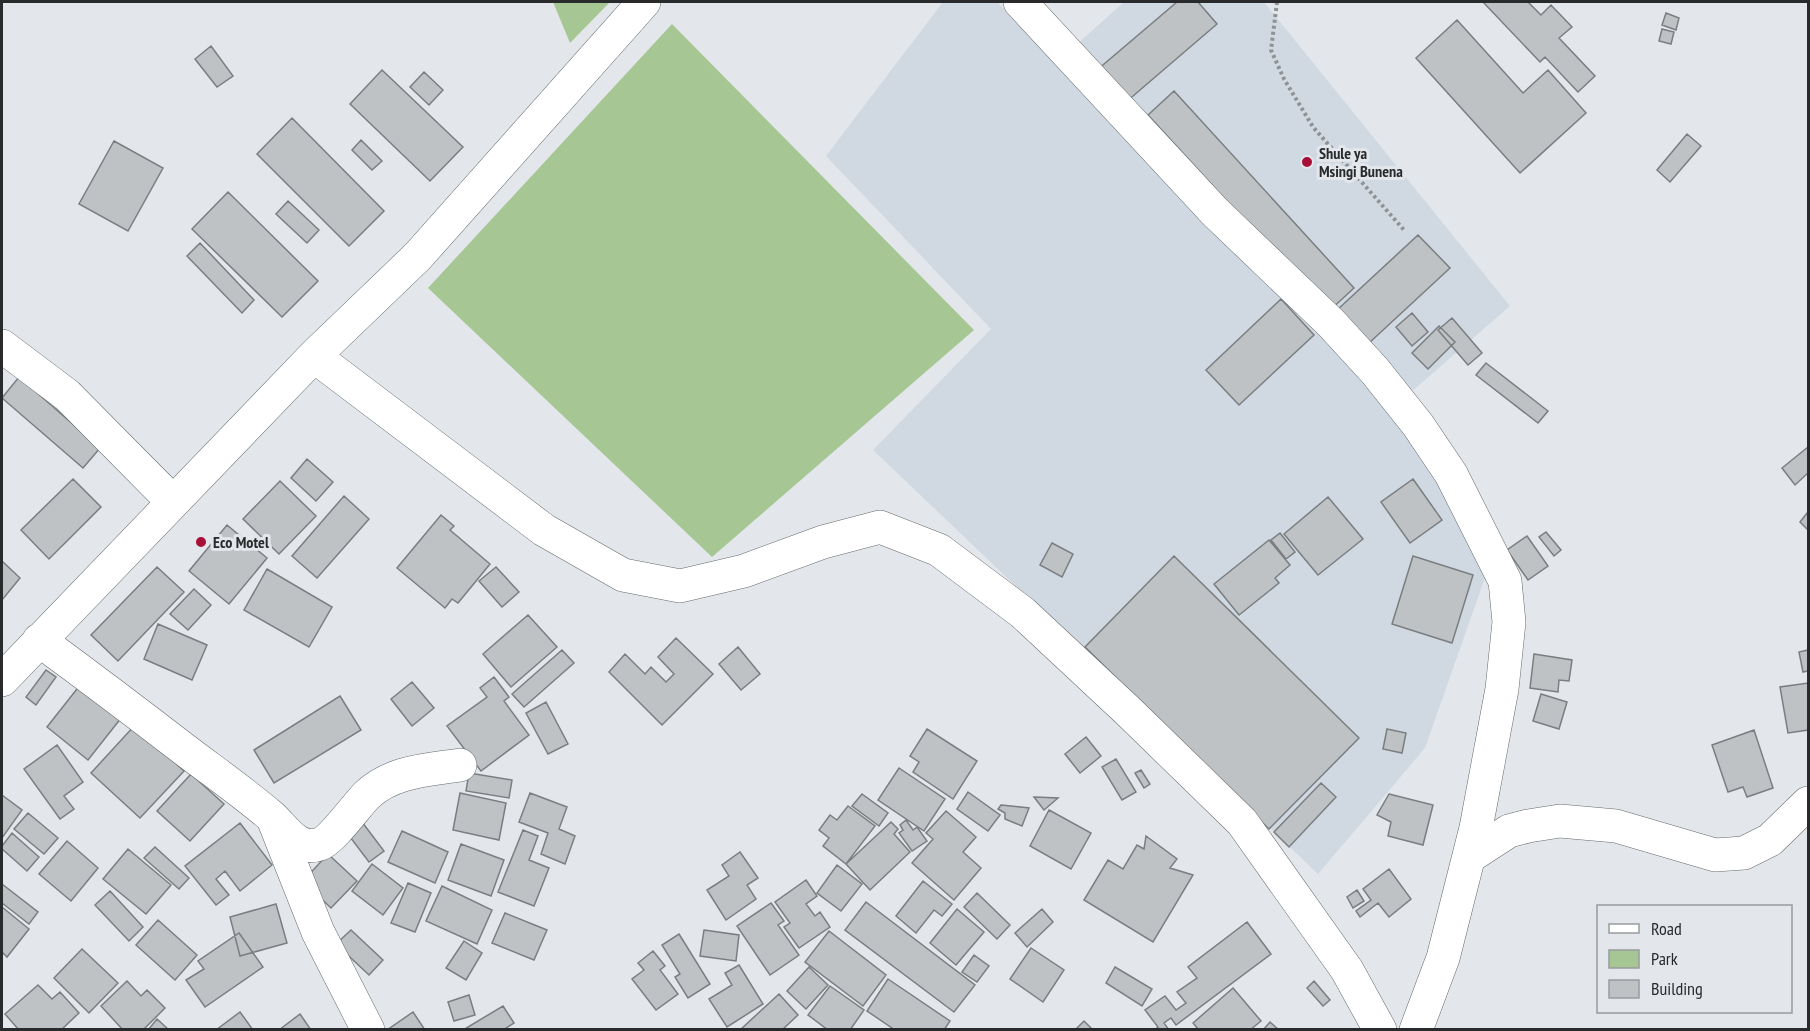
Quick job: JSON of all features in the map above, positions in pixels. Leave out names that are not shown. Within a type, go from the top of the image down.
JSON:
[{"type":"street","points":[[2,680],[314,356],[418,256],[644,2]]},
{"type":"street","points":[[1020,2],[1215,212],[1331,323],[1375,371],[1418,425],[1451,474],[1504,581],[1509,622],[1502,689],[1476,828],[1443,958],[1416,1029]]},
{"type":"street","points":[[2,346],[68,395],[173,502]]},
{"type":"street","points":[[314,356],[544,530],[623,575],[680,586],[744,571],[823,542],[880,527],[939,550],[1023,613],[1242,822],[1347,970],[1380,1029]]},
{"type":"street","points":[[39,640],[234,787],[273,818],[292,839],[307,846],[321,844],[383,782],[403,775],[460,765]]},
{"type":"street","points":[[1469,857],[1509,831],[1560,821],[1616,826],[1715,855],[1744,853],[1770,840],[1809,803]]},
{"type":"street","points":[[273,818],[318,932],[368,1029]]},
{"type":"path","points":[[1277,2],[1271,50],[1284,79],[1313,127],[1404,230]]},
{"type":"shaded area","points":[[943,2],[997,2],[1397,415],[1488,569],[1425,748],[1318,874],[873,450],[991,329],[826,156]]},
{"type":"shaded area","points":[[1124,2],[1264,2],[1510,306],[1410,393],[1076,45]]},
{"type":"green space","points":[[553,2],[610,2],[570,43]]},
{"type":"green space","points":[[672,24],[974,330],[712,557],[428,288]]},
{"type":"building","points":[[1177,2],[1198,2],[1217,24],[1126,102],[1097,70]]},
{"type":"building","points":[[1483,2],[1528,2],[1541,15],[1551,5],[1572,27],[1559,38],[1595,76],[1578,92],[1545,57],[1540,62]]},
{"type":"building","points":[[1666,13],[1679,18],[1676,30],[1662,25]]},
{"type":"building","points":[[1457,20],[1523,93],[1548,70],[1586,113],[1520,173],[1416,58]]},
{"type":"building","points":[[1662,29],[1674,32],[1671,44],[1659,41]]},
{"type":"building","points":[[211,46],[233,76],[217,87],[195,59]]},
{"type":"building","points":[[382,70],[463,147],[430,181],[350,104]]},
{"type":"building","points":[[424,72],[443,90],[429,105],[410,87]]},
{"type":"building","points":[[1174,91],[1354,288],[1328,312],[1148,115]]},
{"type":"building","points":[[292,118],[384,211],[349,246],[257,154]]},
{"type":"building","points":[[1687,134],[1701,146],[1670,182],[1657,170]]},
{"type":"building","points":[[361,140],[382,161],[372,170],[352,150]]},
{"type":"building","points":[[114,141],[163,168],[128,231],[79,204]]},
{"type":"building","points":[[228,192],[318,281],[282,317],[192,229]]},
{"type":"building","points":[[288,201],[319,230],[307,243],[276,214]]},
{"type":"building","points":[[1418,235],[1450,268],[1368,344],[1336,311]]},
{"type":"building","points":[[200,243],[254,300],[242,313],[187,256]]},
{"type":"building","points":[[1281,299],[1314,335],[1239,405],[1206,370]]},
{"type":"building","points":[[1412,313],[1428,332],[1412,346],[1396,327]]},
{"type":"building","points":[[1452,318],[1482,353],[1468,365],[1438,330]]},
{"type":"building","points":[[1439,326],[1455,342],[1428,369],[1412,353]]},
{"type":"building","points":[[1486,363],[1548,411],[1538,423],[1476,375]]},
{"type":"building","points":[[19,377],[100,448],[83,468],[2,398]]},
{"type":"building","points":[[1808,447],[1808,473],[1795,485],[1782,468]]},
{"type":"building","points":[[307,459],[333,482],[316,501],[291,478]]},
{"type":"building","points":[[73,479],[101,507],[49,559],[21,530]]},
{"type":"building","points":[[1413,479],[1442,520],[1410,543],[1381,502]]},
{"type":"building","points":[[280,481],[316,516],[279,554],[243,519]]},
{"type":"building","points":[[344,496],[369,519],[317,578],[292,556]]},
{"type":"building","points":[[1328,497],[1363,539],[1318,575],[1284,534]]},
{"type":"building","points":[[1808,512],[1808,530],[1800,522]]},
{"type":"building","points":[[441,515],[454,526],[450,530],[490,564],[458,603],[452,599],[445,608],[397,568]]},
{"type":"building","points":[[227,525],[267,558],[229,604],[189,571]]},
{"type":"building","points":[[1546,532],[1561,550],[1554,556],[1539,537]]},
{"type":"building","points":[[1280,533],[1295,552],[1286,559],[1271,540]]},
{"type":"building","points":[[1527,536],[1548,566],[1528,580],[1507,550]]},
{"type":"building","points":[[1269,540],[1290,565],[1275,578],[1279,583],[1239,615],[1214,584]]},
{"type":"building","points":[[1052,543],[1073,554],[1062,577],[1040,565]]},
{"type":"building","points":[[1174,556],[1359,738],[1269,829],[1085,647]]},
{"type":"building","points":[[1413,556],[1473,575],[1452,643],[1392,624]]},
{"type":"building","points":[[2,561],[20,578],[2,600]]},
{"type":"building","points":[[157,567],[184,592],[118,661],[91,635]]},
{"type":"building","points":[[496,567],[519,592],[502,607],[479,581]]},
{"type":"building","points":[[267,569],[332,607],[309,647],[244,610]]},
{"type":"building","points":[[194,589],[211,605],[188,630],[170,614]]},
{"type":"building","points":[[528,615],[557,647],[511,687],[483,654]]},
{"type":"building","points":[[158,624],[207,645],[192,680],[144,659]]},
{"type":"building","points":[[676,638],[713,674],[662,725],[609,672],[625,654],[645,674],[651,667],[666,682],[674,674],[658,657]]},
{"type":"building","points":[[738,647],[760,674],[741,690],[719,664]]},
{"type":"building","points":[[562,650],[574,663],[524,707],[512,694]]},
{"type":"building","points":[[1808,650],[1808,671],[1803,672],[1799,652]]},
{"type":"building","points":[[1534,654],[1572,660],[1569,681],[1559,680],[1558,692],[1530,688]]},
{"type":"building","points":[[46,670],[56,677],[36,705],[26,697]]},
{"type":"building","points":[[494,677],[509,697],[504,701],[529,735],[481,771],[447,726],[487,697],[480,688]]},
{"type":"building","points":[[84,680],[125,713],[88,760],[47,727]]},
{"type":"building","points":[[412,682],[434,708],[412,726],[391,699]]},
{"type":"building","points":[[1808,683],[1808,730],[1788,733],[1780,687]]},
{"type":"building","points":[[1541,694],[1567,702],[1559,729],[1533,721]]},
{"type":"building","points":[[340,696],[361,730],[274,783],[254,750]]},
{"type":"building","points":[[546,702],[568,744],[548,754],[526,713]]},
{"type":"building","points":[[135,725],[184,771],[140,818],[91,773]]},
{"type":"building","points":[[927,729],[977,761],[953,799],[913,772],[919,762],[910,756]]},
{"type":"building","points":[[1387,729],[1406,733],[1402,753],[1383,749]]},
{"type":"building","points":[[1754,730],[1773,788],[1747,797],[1743,787],[1728,792],[1712,745]]},
{"type":"building","points":[[1086,737],[1101,756],[1080,773],[1065,754]]},
{"type":"building","points":[[57,745],[83,782],[64,796],[74,809],[60,819],[24,769]]},
{"type":"building","points":[[1116,759],[1136,792],[1122,800],[1102,767]]},
{"type":"building","points":[[899,768],[945,799],[924,831],[878,800]]},
{"type":"building","points":[[1141,770],[1150,784],[1144,788],[1135,773]]},
{"type":"building","points":[[469,773],[512,780],[509,798],[466,791]]},
{"type":"building","points":[[191,774],[224,804],[190,841],[157,811]]},
{"type":"building","points":[[1321,783],[1336,797],[1289,847],[1274,832]]},
{"type":"building","points":[[968,792],[1000,815],[988,831],[957,809]]},
{"type":"building","points":[[460,793],[506,803],[499,840],[453,830]]},
{"type":"building","points":[[530,793],[567,807],[559,829],[575,836],[565,864],[541,854],[548,833],[519,822]]},
{"type":"building","points":[[862,794],[888,813],[879,826],[852,806]]},
{"type":"building","points":[[1389,794],[1433,805],[1423,845],[1388,836],[1391,822],[1377,815]]},
{"type":"building","points":[[2,795],[22,810],[2,838]]},
{"type":"building","points":[[1034,797],[1058,798],[1044,810]]},
{"type":"building","points":[[1001,805],[1029,808],[1022,826],[1005,819],[1005,813],[998,809]]},
{"type":"building","points":[[848,806],[875,826],[846,864],[823,846],[829,838],[819,830],[830,815],[837,820]]},
{"type":"building","points":[[1049,810],[1091,833],[1071,869],[1030,846]]},
{"type":"building","points":[[946,811],[976,837],[963,852],[981,868],[954,900],[912,863],[933,839],[926,833]]},
{"type":"building","points":[[28,813],[58,838],[44,854],[14,829]]},
{"type":"building","points":[[906,820],[913,830],[917,827],[927,841],[912,851],[899,833],[903,830],[900,825]]},
{"type":"building","points":[[362,822],[384,851],[369,862],[347,833]]},
{"type":"building","points":[[891,822],[898,829],[894,834],[910,852],[870,890],[846,864]]},
{"type":"building","points":[[240,823],[272,865],[240,891],[225,871],[216,879],[229,895],[216,905],[185,866]]},
{"type":"building","points":[[523,830],[538,836],[529,860],[549,868],[534,906],[498,892]]},
{"type":"building","points":[[402,831],[448,852],[435,883],[388,862]]},
{"type":"building","points":[[12,833],[39,857],[27,871],[2,849]]},
{"type":"building","points":[[1146,836],[1177,859],[1170,868],[1193,875],[1153,942],[1084,900],[1108,860],[1123,869],[1137,845],[1144,849]]},
{"type":"building","points":[[67,841],[98,868],[71,901],[39,874]]},
{"type":"building","points":[[461,844],[504,860],[491,896],[448,880]]},
{"type":"building","points":[[155,847],[189,878],[179,889],[144,858]]},
{"type":"building","points":[[128,849],[171,885],[146,914],[103,879]]},
{"type":"building","points":[[740,852],[758,878],[747,885],[756,899],[726,920],[707,890],[729,876],[722,865]]},
{"type":"building","points":[[328,854],[357,881],[331,908],[303,881]]},
{"type":"building","points":[[372,864],[403,888],[383,915],[352,891]]},
{"type":"building","points":[[837,865],[862,884],[841,911],[817,893]]},
{"type":"building","points":[[1389,869],[1411,899],[1389,917],[1378,903],[1360,917],[1356,911],[1371,900],[1363,889]]},
{"type":"building","points":[[806,880],[817,896],[806,904],[815,916],[820,912],[830,927],[799,948],[784,927],[790,923],[775,902]]},
{"type":"building","points":[[923,881],[952,904],[942,916],[934,910],[916,933],[896,916]]},
{"type":"building","points":[[408,883],[431,893],[415,932],[391,923]]},
{"type":"building","points":[[2,884],[38,912],[29,924],[2,903]]},
{"type":"building","points":[[442,886],[492,910],[477,944],[426,921]]},
{"type":"building","points":[[1357,890],[1364,901],[1353,908],[1347,897]]},
{"type":"building","points":[[110,891],[143,927],[129,941],[95,905]]},
{"type":"building","points":[[977,893],[1010,925],[997,939],[964,907]]},
{"type":"building","points":[[866,902],[975,985],[954,1012],[845,930]]},
{"type":"building","points":[[771,903],[784,921],[778,925],[799,955],[770,975],[737,926]]},
{"type":"building","points":[[276,904],[287,943],[240,956],[230,917]]},
{"type":"building","points":[[2,907],[29,929],[7,957],[2,952]]},
{"type":"building","points":[[957,909],[984,932],[956,965],[930,943]]},
{"type":"building","points":[[1042,909],[1053,922],[1027,947],[1015,933]]},
{"type":"building","points":[[505,913],[547,930],[534,960],[492,943]]},
{"type":"building","points":[[158,920],[197,955],[175,980],[136,945]]},
{"type":"building","points":[[1247,922],[1271,954],[1176,1025],[1171,1018],[1164,1023],[1169,1030],[1154,1030],[1158,1027],[1145,1010],[1165,996],[1176,1010],[1186,1003],[1177,992],[1197,978],[1188,967]]},
{"type":"building","points":[[351,930],[383,960],[369,975],[336,944]]},
{"type":"building","points":[[704,930],[739,935],[736,961],[700,956]]},
{"type":"building","points":[[829,931],[886,975],[863,1006],[805,962]]},
{"type":"building","points":[[239,933],[263,967],[205,1007],[186,980],[204,969],[198,961]]},
{"type":"building","points":[[679,934],[710,984],[688,998],[675,977],[680,974],[662,945]]},
{"type":"building","points":[[464,941],[482,953],[466,980],[446,968]]},
{"type":"building","points":[[1031,948],[1064,970],[1043,1002],[1010,979]]},
{"type":"building","points":[[82,949],[118,983],[89,1013],[54,978]]},
{"type":"building","points":[[653,951],[665,966],[660,970],[678,994],[656,1010],[632,979],[644,970],[638,963]]},
{"type":"building","points":[[974,955],[989,966],[977,982],[962,972]]},
{"type":"building","points":[[739,965],[763,1004],[727,1027],[709,999],[732,985],[725,973]]},
{"type":"building","points":[[809,967],[828,985],[806,1009],[787,991]]},
{"type":"building","points":[[1115,967],[1152,989],[1142,1006],[1106,983]]},
{"type":"building","points":[[888,979],[950,1021],[944,1030],[895,1030],[867,1011]]},
{"type":"building","points":[[127,981],[141,996],[147,990],[165,1008],[143,1030],[123,1030],[101,1006]]},
{"type":"building","points":[[1314,981],[1330,1000],[1323,1006],[1307,988]]},
{"type":"building","points":[[38,985],[52,999],[60,992],[79,1013],[61,1030],[19,1030],[5,1014]]},
{"type":"building","points":[[830,986],[864,1010],[850,1030],[828,1030],[808,1015]]},
{"type":"building","points":[[1233,988],[1261,1021],[1250,1030],[1199,1030],[1193,1023]]},
{"type":"building","points":[[779,994],[798,1015],[782,1030],[740,1030]]},
{"type":"building","points":[[469,995],[475,1015],[454,1021],[448,1002]]},
{"type":"building","points":[[503,1006],[514,1023],[503,1030],[463,1030]]},
{"type":"building","points":[[240,1012],[253,1030],[216,1030]]},
{"type":"building","points":[[413,1012],[425,1030],[387,1030]]},
{"type":"building","points":[[300,1014],[311,1030],[279,1030]]},
{"type":"building","points":[[157,1019],[169,1030],[148,1030]]},
{"type":"building","points":[[1084,1021],[1093,1030],[1075,1030]]},
{"type":"building","points":[[1270,1022],[1279,1030],[1263,1030]]},
{"type":"place","name":"Shule ya Msingi Bunena","points":[[1307,162]]},
{"type":"place","name":"Eco Motel","points":[[201,542]]}]
